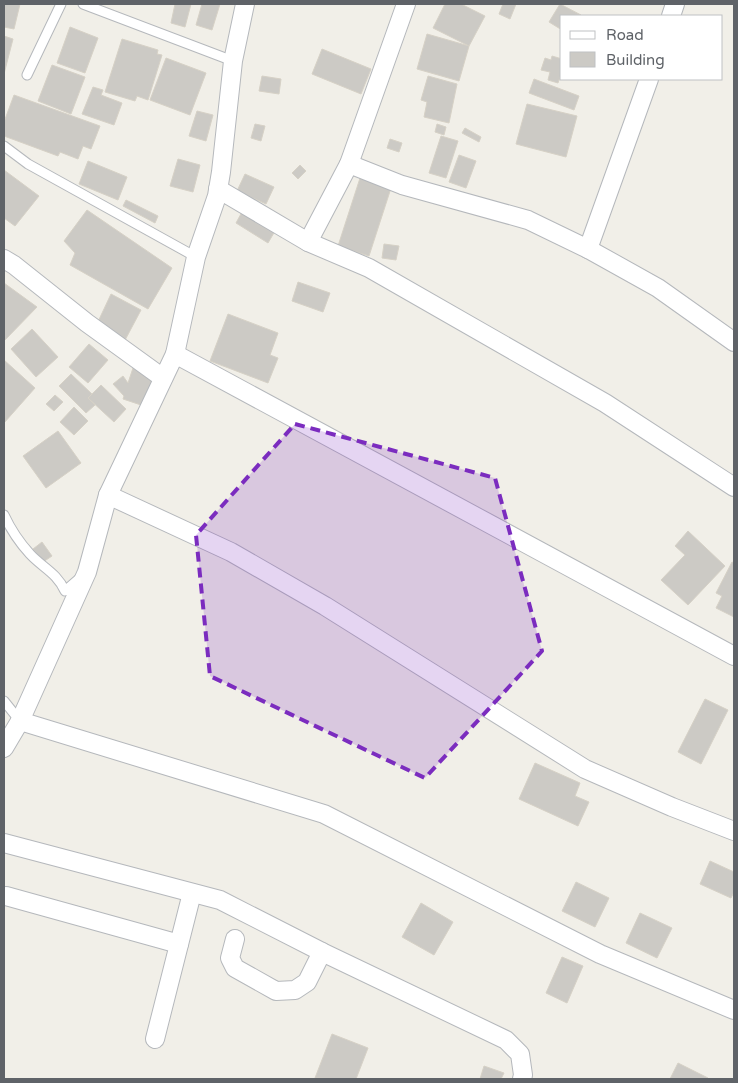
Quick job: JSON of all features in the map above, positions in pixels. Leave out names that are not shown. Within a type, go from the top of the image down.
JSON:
[{"type":"street","points":[[4,748],[20,721],[88,572],[108,495],[176,354],[196,257],[222,172],[233,61],[245,4]]},
{"type":"street","points":[[308,242],[349,164],[406,4]]},
{"type":"street","points":[[588,249],[649,80]]},
{"type":"street","points":[[349,164],[402,185],[528,220],[588,249],[658,288],[734,342]]},
{"type":"street","points":[[218,189],[308,242],[369,268],[605,403],[734,487]]},
{"type":"street","points":[[4,259],[163,378]]},
{"type":"street","points":[[176,354],[734,656]]},
{"type":"street","points":[[108,495],[230,552],[325,606],[585,769],[672,807],[734,831]]},
{"type":"street","points":[[20,721],[324,814],[600,954],[734,1010]]},
{"type":"street","points":[[4,843],[220,900],[322,952],[506,1040],[520,1054],[522,1079]]},
{"type":"street","points":[[155,1040],[192,893]]},
{"type":"street","points":[[6,896],[179,944]]},
{"type":"street","points":[[235,939],[230,958],[235,968],[276,991],[295,990],[308,982],[322,952]]},
{"type":"lane","points":[[27,75],[60,4]]},
{"type":"lane","points":[[83,4],[233,61]]},
{"type":"lane","points":[[4,146],[28,164],[196,257]]},
{"type":"lane","points":[[4,515],[16,539],[32,556],[60,580],[65,591],[88,572]]},
{"type":"lane","points":[[4,701],[20,721]]},
{"type":"highlighted area","points":[[295,424],[495,478],[542,651],[425,778],[210,676],[196,535]]},
{"type":"building","points":[[4,4],[20,4],[14,29],[4,27]]},
{"type":"building","points":[[175,4],[191,4],[185,27],[171,23]]},
{"type":"building","points":[[202,4],[220,4],[212,30],[196,25]]},
{"type":"building","points":[[445,4],[461,4],[485,16],[469,46],[433,28]]},
{"type":"building","points":[[503,4],[516,4],[510,19],[499,14]]},
{"type":"building","points":[[560,4],[581,15],[560,15],[560,29],[549,22]]},
{"type":"building","points":[[70,27],[98,38],[85,73],[57,63]]},
{"type":"building","points":[[427,34],[469,46],[459,81],[417,69]]},
{"type":"building","points":[[4,36],[13,39],[4,74]]},
{"type":"building","points":[[122,39],[158,50],[157,54],[162,55],[148,100],[137,96],[135,101],[105,92]]},
{"type":"building","points":[[322,49],[371,69],[361,94],[312,74]]},
{"type":"building","points":[[552,56],[560,58],[560,77],[558,83],[548,80],[550,72],[541,70],[545,58],[551,60]]},
{"type":"building","points":[[166,58],[206,73],[190,115],[150,100]]},
{"type":"building","points":[[52,65],[85,77],[71,114],[38,101]]},
{"type":"building","points":[[262,76],[281,79],[279,94],[259,91]]},
{"type":"building","points":[[428,76],[457,84],[449,123],[424,117],[427,102],[421,100]]},
{"type":"building","points":[[534,79],[579,96],[574,110],[529,93]]},
{"type":"building","points":[[93,87],[103,90],[101,95],[122,103],[114,125],[82,114]]},
{"type":"building","points":[[14,95],[100,126],[91,149],[83,146],[78,159],[60,152],[58,156],[4,136],[4,122]]},
{"type":"building","points":[[527,104],[577,116],[566,157],[516,144]]},
{"type":"building","points":[[197,111],[213,115],[206,141],[189,136]]},
{"type":"building","points":[[255,124],[265,126],[261,141],[251,138]]},
{"type":"building","points":[[437,124],[446,127],[444,135],[435,132]]},
{"type":"building","points":[[465,128],[481,137],[479,142],[462,133]]},
{"type":"building","points":[[441,136],[458,141],[446,178],[429,173]]},
{"type":"building","points":[[390,139],[402,143],[399,152],[387,148]]},
{"type":"building","points":[[459,155],[476,161],[466,188],[449,182]]},
{"type":"building","points":[[178,159],[200,165],[193,192],[170,186]]},
{"type":"building","points":[[88,161],[127,177],[118,200],[79,184]]},
{"type":"building","points":[[300,165],[306,171],[298,179],[292,173]]},
{"type":"building","points":[[4,170],[39,196],[15,226],[4,218]]},
{"type":"building","points":[[245,174],[274,187],[266,204],[237,191]]},
{"type":"building","points":[[361,175],[392,185],[369,256],[338,246]]},
{"type":"building","points":[[126,200],[158,216],[155,223],[123,206]]},
{"type":"building","points":[[87,210],[172,268],[148,309],[70,265],[75,253],[64,241]]},
{"type":"building","points":[[242,212],[275,231],[268,243],[236,223]]},
{"type":"building","points":[[384,244],[399,246],[396,260],[382,258]]},
{"type":"building","points":[[298,282],[330,293],[323,312],[292,301]]},
{"type":"building","points":[[4,283],[37,307],[4,341]]},
{"type":"building","points":[[111,294],[141,310],[124,342],[96,326]]},
{"type":"building","points":[[228,314],[278,333],[270,355],[278,358],[268,383],[210,361]]},
{"type":"building","points":[[32,329],[58,357],[36,377],[11,349]]},
{"type":"building","points":[[89,344],[108,360],[88,383],[69,367]]},
{"type":"building","points":[[4,360],[35,388],[4,423]]},
{"type":"building","points":[[133,368],[154,375],[144,406],[123,399],[124,396],[113,384],[123,376],[128,383]]},
{"type":"building","points":[[71,374],[92,394],[88,398],[95,405],[86,413],[59,386]]},
{"type":"building","points":[[101,385],[126,409],[114,422],[88,398]]},
{"type":"building","points":[[55,395],[63,402],[54,411],[46,404]]},
{"type":"building","points":[[74,407],[88,421],[74,435],[60,422]]},
{"type":"building","points":[[58,431],[81,463],[46,488],[23,456]]},
{"type":"building","points":[[688,531],[725,566],[688,605],[661,580],[685,555],[675,546]]},
{"type":"building","points":[[42,542],[52,556],[43,562],[33,549]]},
{"type":"building","points":[[732,562],[734,563],[734,617],[716,608],[722,596],[716,593]]},
{"type":"building","points":[[705,699],[728,710],[701,764],[678,752]]},
{"type":"building","points":[[535,763],[580,783],[575,796],[589,802],[578,826],[519,799]]},
{"type":"building","points":[[710,861],[734,872],[734,892],[731,898],[700,884]]},
{"type":"building","points":[[576,882],[609,898],[595,927],[562,911]]},
{"type":"building","points":[[421,903],[453,922],[434,955],[402,937]]},
{"type":"building","points":[[640,913],[672,928],[657,958],[626,943]]},
{"type":"building","points":[[562,957],[583,966],[567,1003],[546,993]]},
{"type":"building","points":[[332,1034],[368,1048],[356,1079],[315,1078]]},
{"type":"building","points":[[678,1063],[708,1078],[670,1079]]},
{"type":"building","points":[[484,1066],[504,1073],[501,1079],[480,1079]]}]
